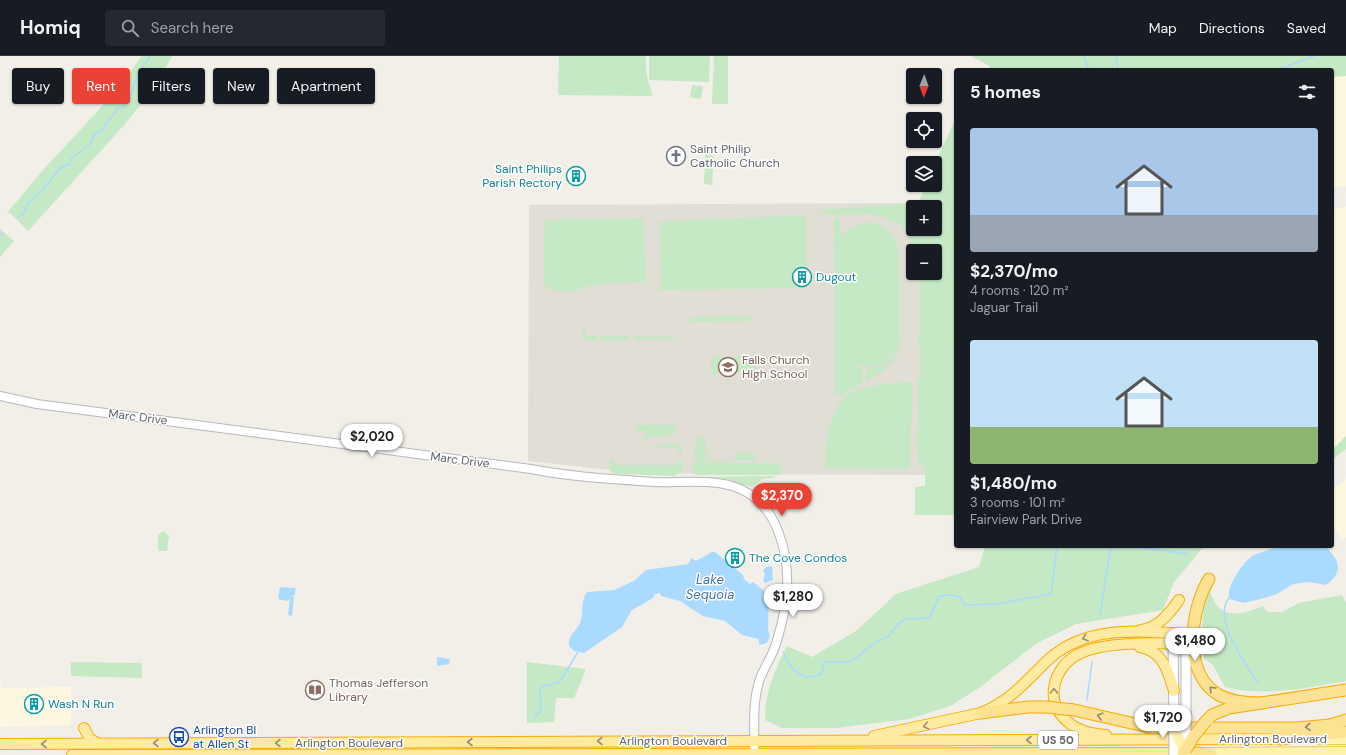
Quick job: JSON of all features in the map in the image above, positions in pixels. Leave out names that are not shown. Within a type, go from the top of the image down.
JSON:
[{"type":"highway","points":[[1209,579],[1198,598],[1193,625],[1194,650],[1202,675],[1211,689],[1225,698],[1243,702],[1261,702]]},
{"type":"highway","points":[[1123,633],[1150,628],[1167,616],[1179,600]]},
{"type":"highway","points":[[981,714],[1005,702],[1048,660],[1070,644],[1084,637],[1099,634],[1123,633],[1185,639]]},
{"type":"highway","points":[[1166,740],[1146,735],[1110,735],[1092,733],[1074,726],[1059,712],[1055,703],[1054,688],[1058,674],[1064,665],[1078,654],[1096,648],[1173,638]]},
{"type":"highway","points":[[1128,645],[1145,648],[1157,654],[1166,667],[1174,691]]},
{"type":"highway","points":[[1310,697],[1346,690]]},
{"type":"highway","points":[[1185,754],[1206,721],[1212,715],[1229,708],[1261,702],[1346,695]]},
{"type":"highway","points":[[828,741],[908,730],[981,714],[1028,707],[1074,710],[1153,728],[1298,728],[1330,725],[1346,720]]},
{"type":"highway","points":[[72,744],[80,736],[84,728],[90,739],[97,743]]},
{"type":"highway","points":[[1280,739],[1346,732]]},
{"type":"highway","name":"Arlington Boulevard","points":[[0,744],[1280,739]]},
{"type":"highway","points":[[754,754],[761,748],[922,747],[950,740]]},
{"type":"highway","name":"Arlington Boulevard","points":[[72,755],[1198,753]]},
{"type":"highway","points":[[1198,753],[1212,755]]},
{"type":"main road","points":[[1173,638],[1174,755]]},
{"type":"main road","points":[[1185,639],[1185,754]]},
{"type":"main road","points":[[1174,722],[1176,733],[1185,754]]},
{"type":"main road","name":"Arlington Boulevard","points":[[1280,739],[1346,739]]},
{"type":"main road","name":"Arlington Boulevard","points":[[1198,753],[1346,752]]},
{"type":"street","name":"Marc Drive","points":[[0,396],[37,404],[554,473],[618,480],[720,484],[737,488],[752,496],[769,513],[777,529],[785,555],[787,584],[785,607],[779,633],[758,683],[755,708],[754,754]]},
{"type":"shaded area","points":[[1346,56],[1346,186],[1334,188],[1334,68]]},
{"type":"shaded area","name":"Falls Church High School","points":[[906,203],[906,236],[918,236],[924,244],[906,244],[906,280],[929,280],[925,475],[702,474],[628,472],[528,461],[529,205]]},
{"type":"shaded area","points":[[1346,207],[1346,444],[1334,453],[1334,209]]},
{"type":"shaded area","points":[[1346,479],[1346,537],[1343,539],[1334,528],[1334,488]]},
{"type":"shaded area","points":[[0,667],[1,688],[71,687],[71,725],[0,727]]},
{"type":"green space","points":[[142,56],[172,56],[165,68],[138,68],[138,104],[141,104],[125,124],[28,231],[9,212],[6,214],[44,169],[104,104],[130,104],[130,72]]},
{"type":"green space","points":[[559,56],[646,56],[647,76],[653,96],[558,95]]},
{"type":"green space","points":[[649,56],[710,56],[709,82],[649,80]]},
{"type":"green space","points":[[714,56],[728,56],[728,104],[712,104]]},
{"type":"green space","points":[[971,56],[1346,56],[1346,76],[1334,77],[1334,68],[989,68],[990,66]]},
{"type":"green space","points":[[692,85],[703,86],[701,99],[690,97]]},
{"type":"green space","points":[[954,122],[954,515],[915,515],[915,487],[925,486],[925,469],[918,460],[916,431],[919,429],[917,381],[920,379],[919,356],[922,352],[918,342],[920,333],[921,294],[920,280],[942,280],[942,244],[912,244],[908,236],[942,236],[942,200],[919,200],[923,192],[942,192],[942,156],[939,156]]},
{"type":"green space","points":[[705,155],[714,156],[712,185],[704,184]]},
{"type":"green space","points":[[906,204],[906,233],[901,224],[880,216],[869,214],[831,215],[815,210]]},
{"type":"green space","points":[[806,215],[807,288],[659,290],[661,282],[659,222]]},
{"type":"green space","points":[[643,218],[646,281],[598,284],[567,291],[559,291],[544,285],[545,220]]},
{"type":"green space","points":[[834,218],[840,218],[841,236],[860,224],[878,224],[886,228],[892,234],[899,256],[899,336],[893,354],[888,360],[874,367],[866,367],[848,362],[863,369],[863,382],[846,393],[835,395]]},
{"type":"green space","points":[[0,229],[14,241],[0,257]]},
{"type":"green space","points":[[750,316],[753,319],[751,321],[689,322],[692,317]]},
{"type":"green space","points":[[583,325],[585,326],[585,336],[596,336],[597,340],[583,340]]},
{"type":"green space","points":[[601,336],[628,336],[629,340],[600,340]]},
{"type":"green space","points":[[635,336],[674,337],[677,339],[634,340]]},
{"type":"green space","points":[[901,337],[899,351],[890,364],[866,382],[866,369],[885,364],[890,360],[897,350]]},
{"type":"green space","points":[[750,356],[755,358],[755,374],[733,373],[734,357]]},
{"type":"green space","points":[[711,357],[731,357],[732,373],[711,374]]},
{"type":"green space","points":[[912,382],[910,466],[908,469],[825,468],[827,443],[832,417],[840,402],[846,396],[863,388]]},
{"type":"green space","points":[[636,425],[675,425],[675,434],[641,439],[641,436],[646,436],[646,431],[640,431],[640,434],[638,434]]},
{"type":"green space","points":[[701,435],[705,439],[705,462],[695,462],[695,442]]},
{"type":"green space","points":[[1346,436],[1346,449],[1334,458],[1334,448]]},
{"type":"green space","points":[[674,444],[682,448],[682,453],[679,454],[678,448],[646,448]]},
{"type":"green space","points":[[707,450],[709,450],[709,460],[732,461],[707,462]]},
{"type":"green space","points":[[735,453],[754,453],[755,460],[735,460]]},
{"type":"green space","points":[[610,460],[614,461],[615,465],[678,465],[680,460],[682,461],[683,466],[680,472],[674,476],[619,474],[612,473],[609,470]]},
{"type":"green space","points":[[693,463],[777,463],[781,465],[781,474],[696,475],[692,471]]},
{"type":"green space","points":[[696,477],[777,477],[763,479],[751,487],[724,479]]},
{"type":"green space","points":[[163,531],[169,536],[167,551],[158,551],[158,535]]},
{"type":"green space","points":[[984,548],[1202,548],[1174,582],[1163,610],[1076,624],[1037,643],[979,688],[950,706],[909,719],[836,728],[782,728],[765,720],[765,710],[771,682],[787,646],[812,657],[856,631],[896,594],[979,567]]},
{"type":"green space","points":[[1209,591],[1219,608],[1235,614],[1247,612],[1263,606],[1267,612],[1282,612],[1299,603],[1342,595],[1346,603],[1346,681],[1301,689],[1270,691],[1240,690],[1225,687],[1213,665],[1204,659],[1202,633],[1203,616]]},
{"type":"green space","points":[[71,662],[142,663],[142,678],[71,676]]},
{"type":"green space","points":[[527,662],[586,669],[574,698],[556,698],[554,722],[527,723]]},
{"type":"water","points":[[1327,548],[1334,556],[1338,570],[1332,580],[1326,585],[1309,582],[1300,583],[1291,585],[1277,594],[1243,603],[1230,599],[1229,594],[1232,582],[1240,568],[1254,555],[1272,549]]},
{"type":"water","name":"Lake Sequoia","points":[[712,552],[715,552],[743,575],[744,579],[750,584],[753,582],[769,595],[768,631],[770,635],[767,643],[759,645],[759,639],[742,635],[725,621],[703,616],[680,601],[661,596],[660,593],[655,594],[653,598],[632,610],[622,627],[584,653],[574,651],[569,646],[571,636],[580,623],[583,603],[587,592],[614,590],[634,581],[646,570],[688,564],[692,558],[696,561]]},
{"type":"water","points":[[772,566],[773,580],[765,583],[763,581],[765,574],[763,571],[766,567]]},
{"type":"water","points":[[280,587],[296,588],[294,596],[290,596],[294,597],[292,616],[288,615],[290,598],[288,601],[278,599]]},
{"type":"water","points":[[437,657],[450,659],[449,664],[437,666]]},
{"type":"waterway","points":[[18,217],[24,213],[27,204],[42,191],[60,168],[70,164],[71,159],[90,144],[95,133],[102,131],[118,108],[124,107],[125,102],[130,99],[137,76],[150,56]]},
{"type":"waterway","points":[[1084,56],[1088,68]]},
{"type":"waterway","points":[[1116,56],[1118,68]]},
{"type":"waterway","points":[[1282,68],[1314,56]]},
{"type":"waterway","points":[[783,652],[792,669],[806,677],[816,676],[821,674],[825,662],[846,662],[856,658],[874,643],[888,637],[899,623],[906,619],[930,618],[939,596],[950,595],[960,597],[965,605],[997,604],[1051,594],[1057,548]]},
{"type":"waterway","points":[[1100,615],[1111,548]]},
{"type":"waterway","points":[[1142,548],[1188,554]]},
{"type":"waterway","points":[[1229,598],[1225,607],[1225,617],[1228,629],[1239,653],[1258,683]]},
{"type":"waterway","points":[[535,718],[541,709],[540,689],[546,685],[559,683],[578,652]]},
{"type":"waterway","points":[[1087,700],[1092,662]]},
{"type":"place","name":"Saint Philip Catholic Church","points":[[676,156]]},
{"type":"place","name":"Saint Philips Parish Rectory","points":[[576,176]]},
{"type":"place","name":"Dugout","points":[[802,277]]},
{"type":"place","name":"Falls Church High School","points":[[728,367]]},
{"type":"place","name":"The Cove Condos","points":[[735,558]]},
{"type":"place","name":"Thomas Jefferson Library","points":[[315,690]]},
{"type":"place","name":"Wash N Run","points":[[34,704]]},
{"type":"place","name":"Arlington Bl at Allen St","points":[[179,737]]}]
